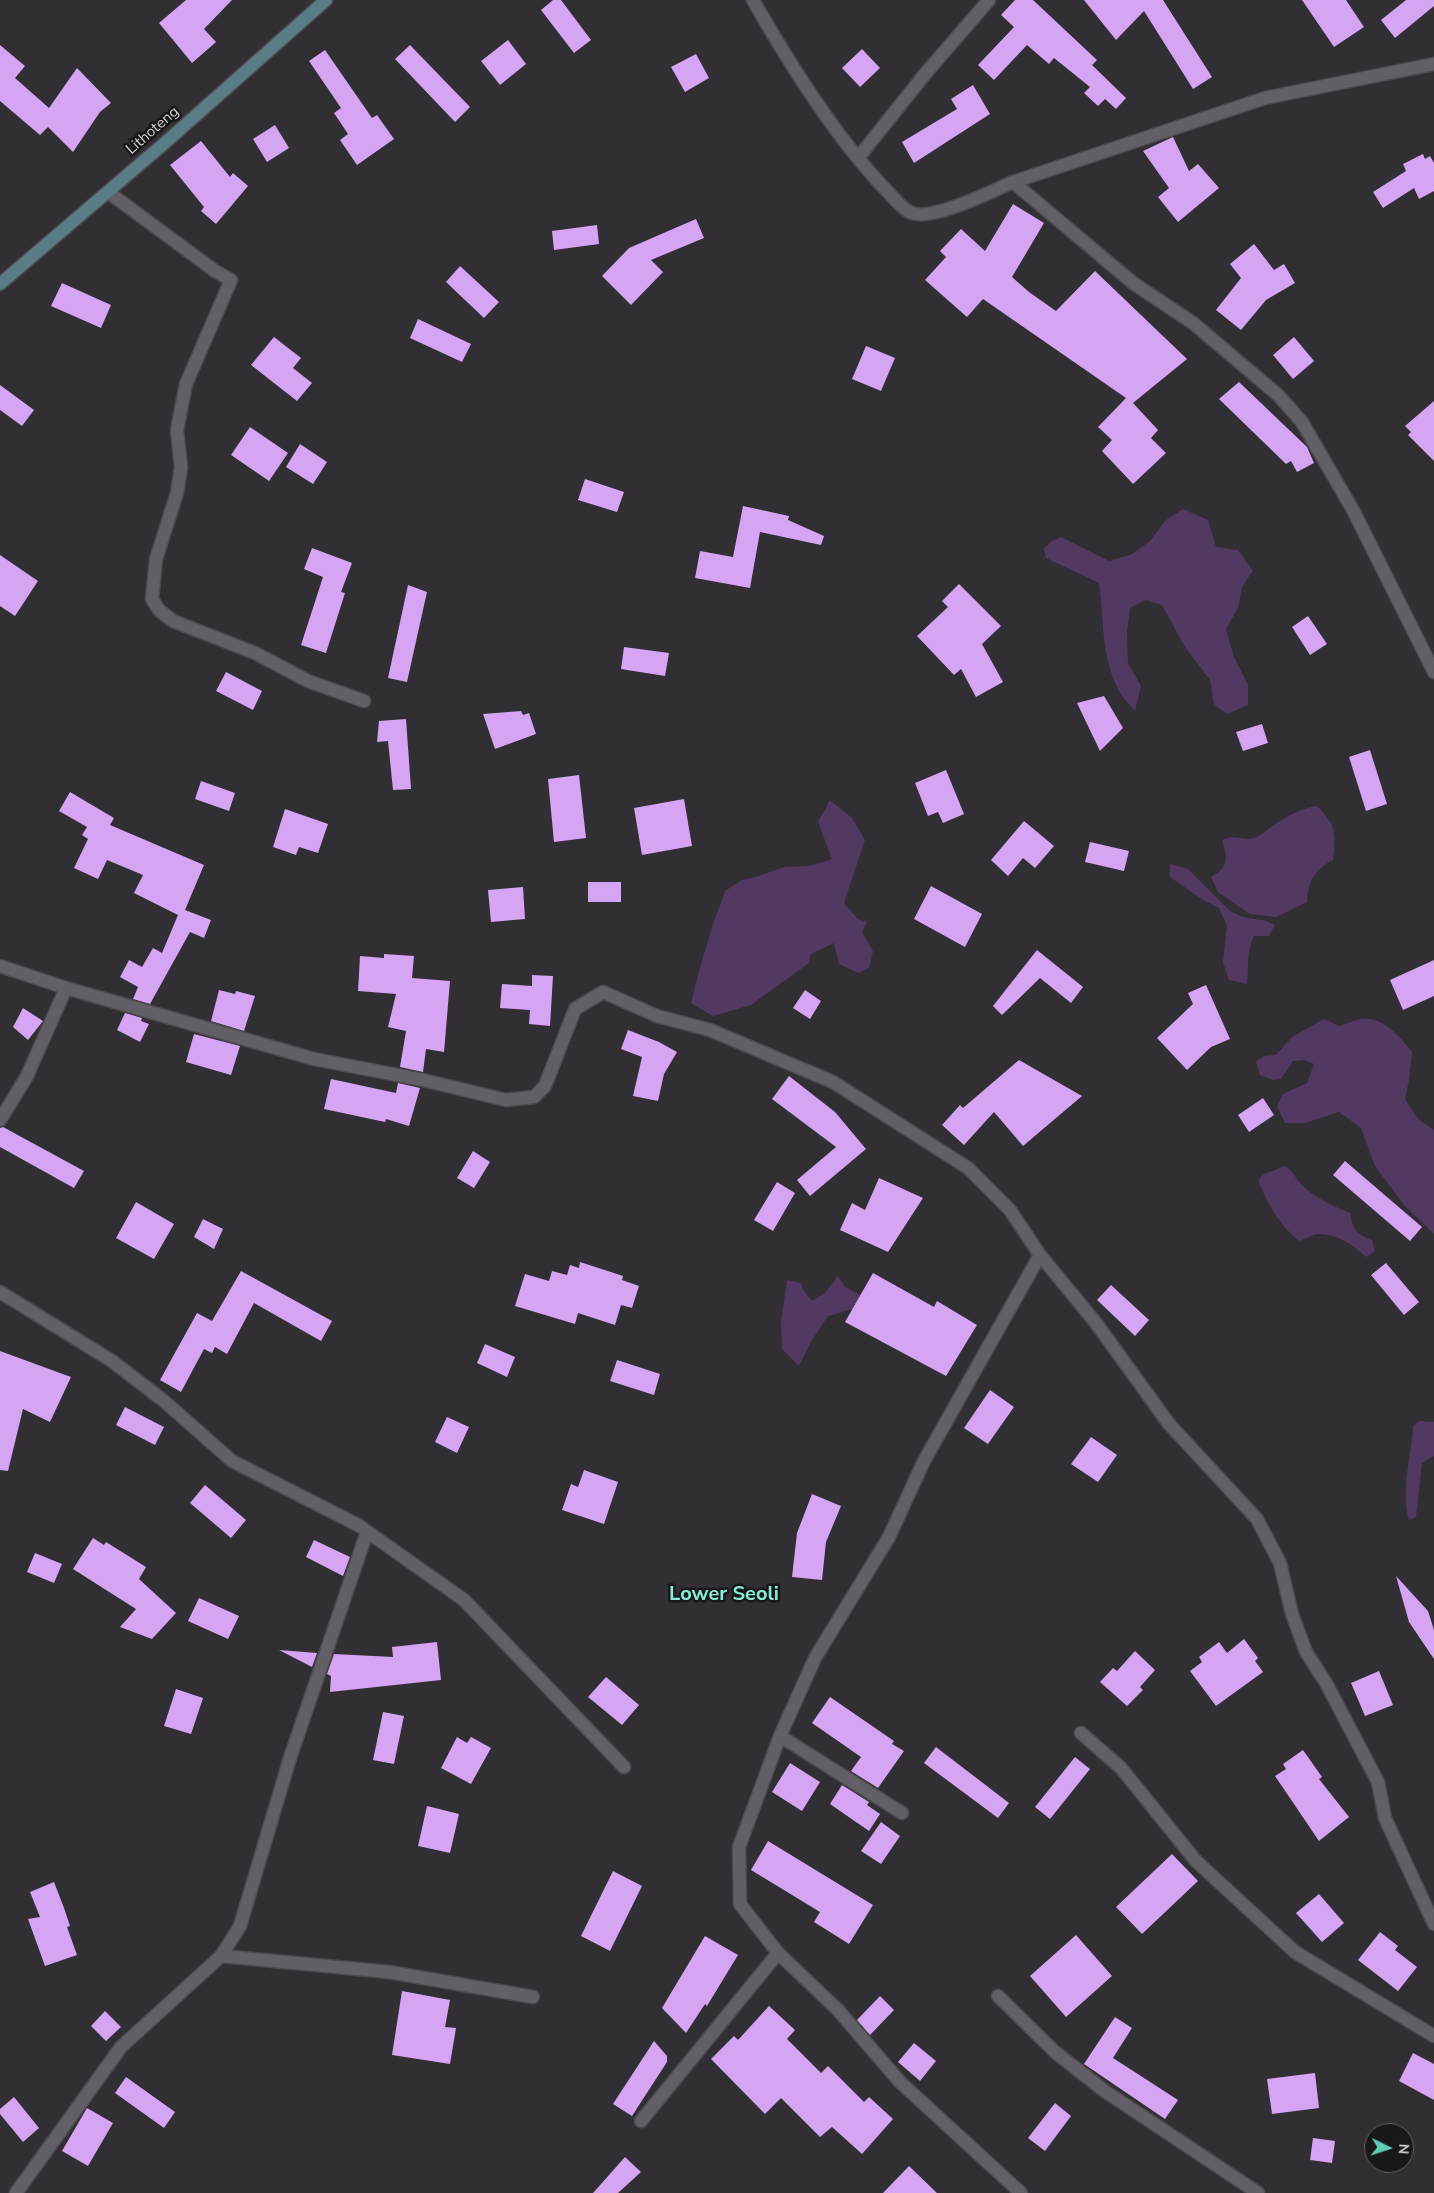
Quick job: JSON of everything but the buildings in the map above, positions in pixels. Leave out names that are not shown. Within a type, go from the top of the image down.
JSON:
[{"type":"main road","name":"Lithoteng","points":[[0,284],[108,192],[326,0]]},
{"type":"street","points":[[753,0],[776,40],[858,158],[871,175],[913,214],[938,214],[1013,182],[1265,98],[1434,64]]},
{"type":"street","points":[[858,158],[925,74],[989,0]]},
{"type":"street","points":[[1013,182],[1134,283],[1193,323],[1278,395],[1302,422],[1354,512],[1434,672]]},
{"type":"street","points":[[108,192],[230,280],[186,384],[177,430],[181,467],[177,493],[156,559],[152,599],[160,610],[173,621],[255,653],[308,681],[364,701]]},
{"type":"street","points":[[0,966],[66,988],[314,1059],[423,1080],[506,1100],[534,1097],[544,1086],[575,1009],[603,992],[664,1018],[710,1030],[833,1082],[968,1168],[1010,1210],[1040,1255],[1096,1323],[1169,1424],[1257,1519],[1280,1563],[1292,1614],[1306,1652],[1326,1683],[1378,1782],[1385,1818],[1434,1924]]},
{"type":"street","points":[[0,1120],[27,1076],[66,988]]},
{"type":"street","points":[[1021,2193],[900,2082],[838,2010],[778,1953],[740,1904],[739,1847],[780,1736],[815,1658],[889,1537],[924,1461],[1040,1255]]},
{"type":"street","points":[[0,1292],[112,1361],[164,1401],[232,1461],[323,1506],[367,1532],[464,1600],[624,1767]]},
{"type":"street","points":[[16,2193],[121,2046],[222,1956],[240,1926],[290,1758],[367,1532]]},
{"type":"street","points":[[1081,1733],[1120,1768],[1196,1861],[1295,1952],[1434,2036]]},
{"type":"street","points":[[780,1736],[902,1813]]},
{"type":"street","points":[[641,2121],[778,1953]]},
{"type":"street","points":[[222,1956],[389,1972],[533,1997]]},
{"type":"street","points":[[998,1996],[1055,2052],[1106,2092],[1258,2193]]},
{"type":"shaded area","points":[[1183,509],[1208,520],[1216,547],[1238,550],[1253,571],[1242,587],[1238,608],[1226,629],[1234,657],[1248,685],[1248,705],[1227,714],[1214,704],[1210,680],[1185,647],[1162,605],[1146,600],[1130,608],[1127,632],[1128,663],[1141,686],[1135,711],[1120,692],[1109,663],[1104,637],[1099,583],[1046,558],[1044,548],[1052,541],[1061,537],[1109,561],[1132,554],[1150,541],[1166,520]]},
{"type":"shaded area","points":[[830,800],[852,818],[865,840],[844,903],[858,919],[867,922],[862,932],[873,951],[869,968],[858,973],[839,964],[834,943],[811,954],[809,963],[751,1005],[713,1016],[691,1003],[698,973],[725,891],[742,880],[784,867],[809,866],[832,859],[818,822]]},
{"type":"shaded area","points":[[1317,806],[1334,830],[1334,851],[1333,860],[1321,868],[1313,877],[1307,902],[1276,917],[1250,914],[1218,892],[1211,877],[1221,870],[1226,862],[1222,840],[1232,837],[1255,838],[1292,814]]},
{"type":"shaded area","points":[[1170,864],[1188,869],[1230,911],[1243,917],[1267,921],[1275,925],[1269,936],[1254,936],[1251,942],[1247,984],[1229,980],[1223,962],[1227,926],[1219,908],[1203,900],[1170,877]]},
{"type":"shaded area","points":[[1324,1019],[1339,1026],[1361,1019],[1376,1021],[1390,1028],[1412,1052],[1405,1099],[1418,1119],[1434,1130],[1434,1234],[1404,1205],[1375,1166],[1361,1128],[1339,1112],[1305,1123],[1285,1123],[1277,1106],[1283,1094],[1307,1083],[1314,1064],[1304,1060],[1293,1061],[1281,1079],[1273,1080],[1260,1075],[1256,1062],[1264,1056],[1276,1055],[1292,1037]]},
{"type":"shaded area","points":[[1285,1166],[1311,1193],[1350,1213],[1352,1224],[1356,1231],[1372,1240],[1375,1251],[1366,1257],[1350,1244],[1331,1235],[1317,1234],[1299,1241],[1292,1235],[1274,1213],[1258,1180],[1264,1174]]},
{"type":"shaded area","points":[[838,1276],[845,1287],[864,1297],[859,1307],[828,1316],[812,1340],[799,1366],[782,1349],[781,1322],[787,1280],[801,1283],[803,1290],[812,1301],[825,1293]]},
{"type":"shaded area","points":[[1419,1421],[1434,1422],[1434,1456],[1422,1463],[1416,1517],[1409,1520],[1406,1497],[1407,1473],[1413,1426]]},
{"type":"district","name":"Lower Seoli","points":[[724,1595]]}]
